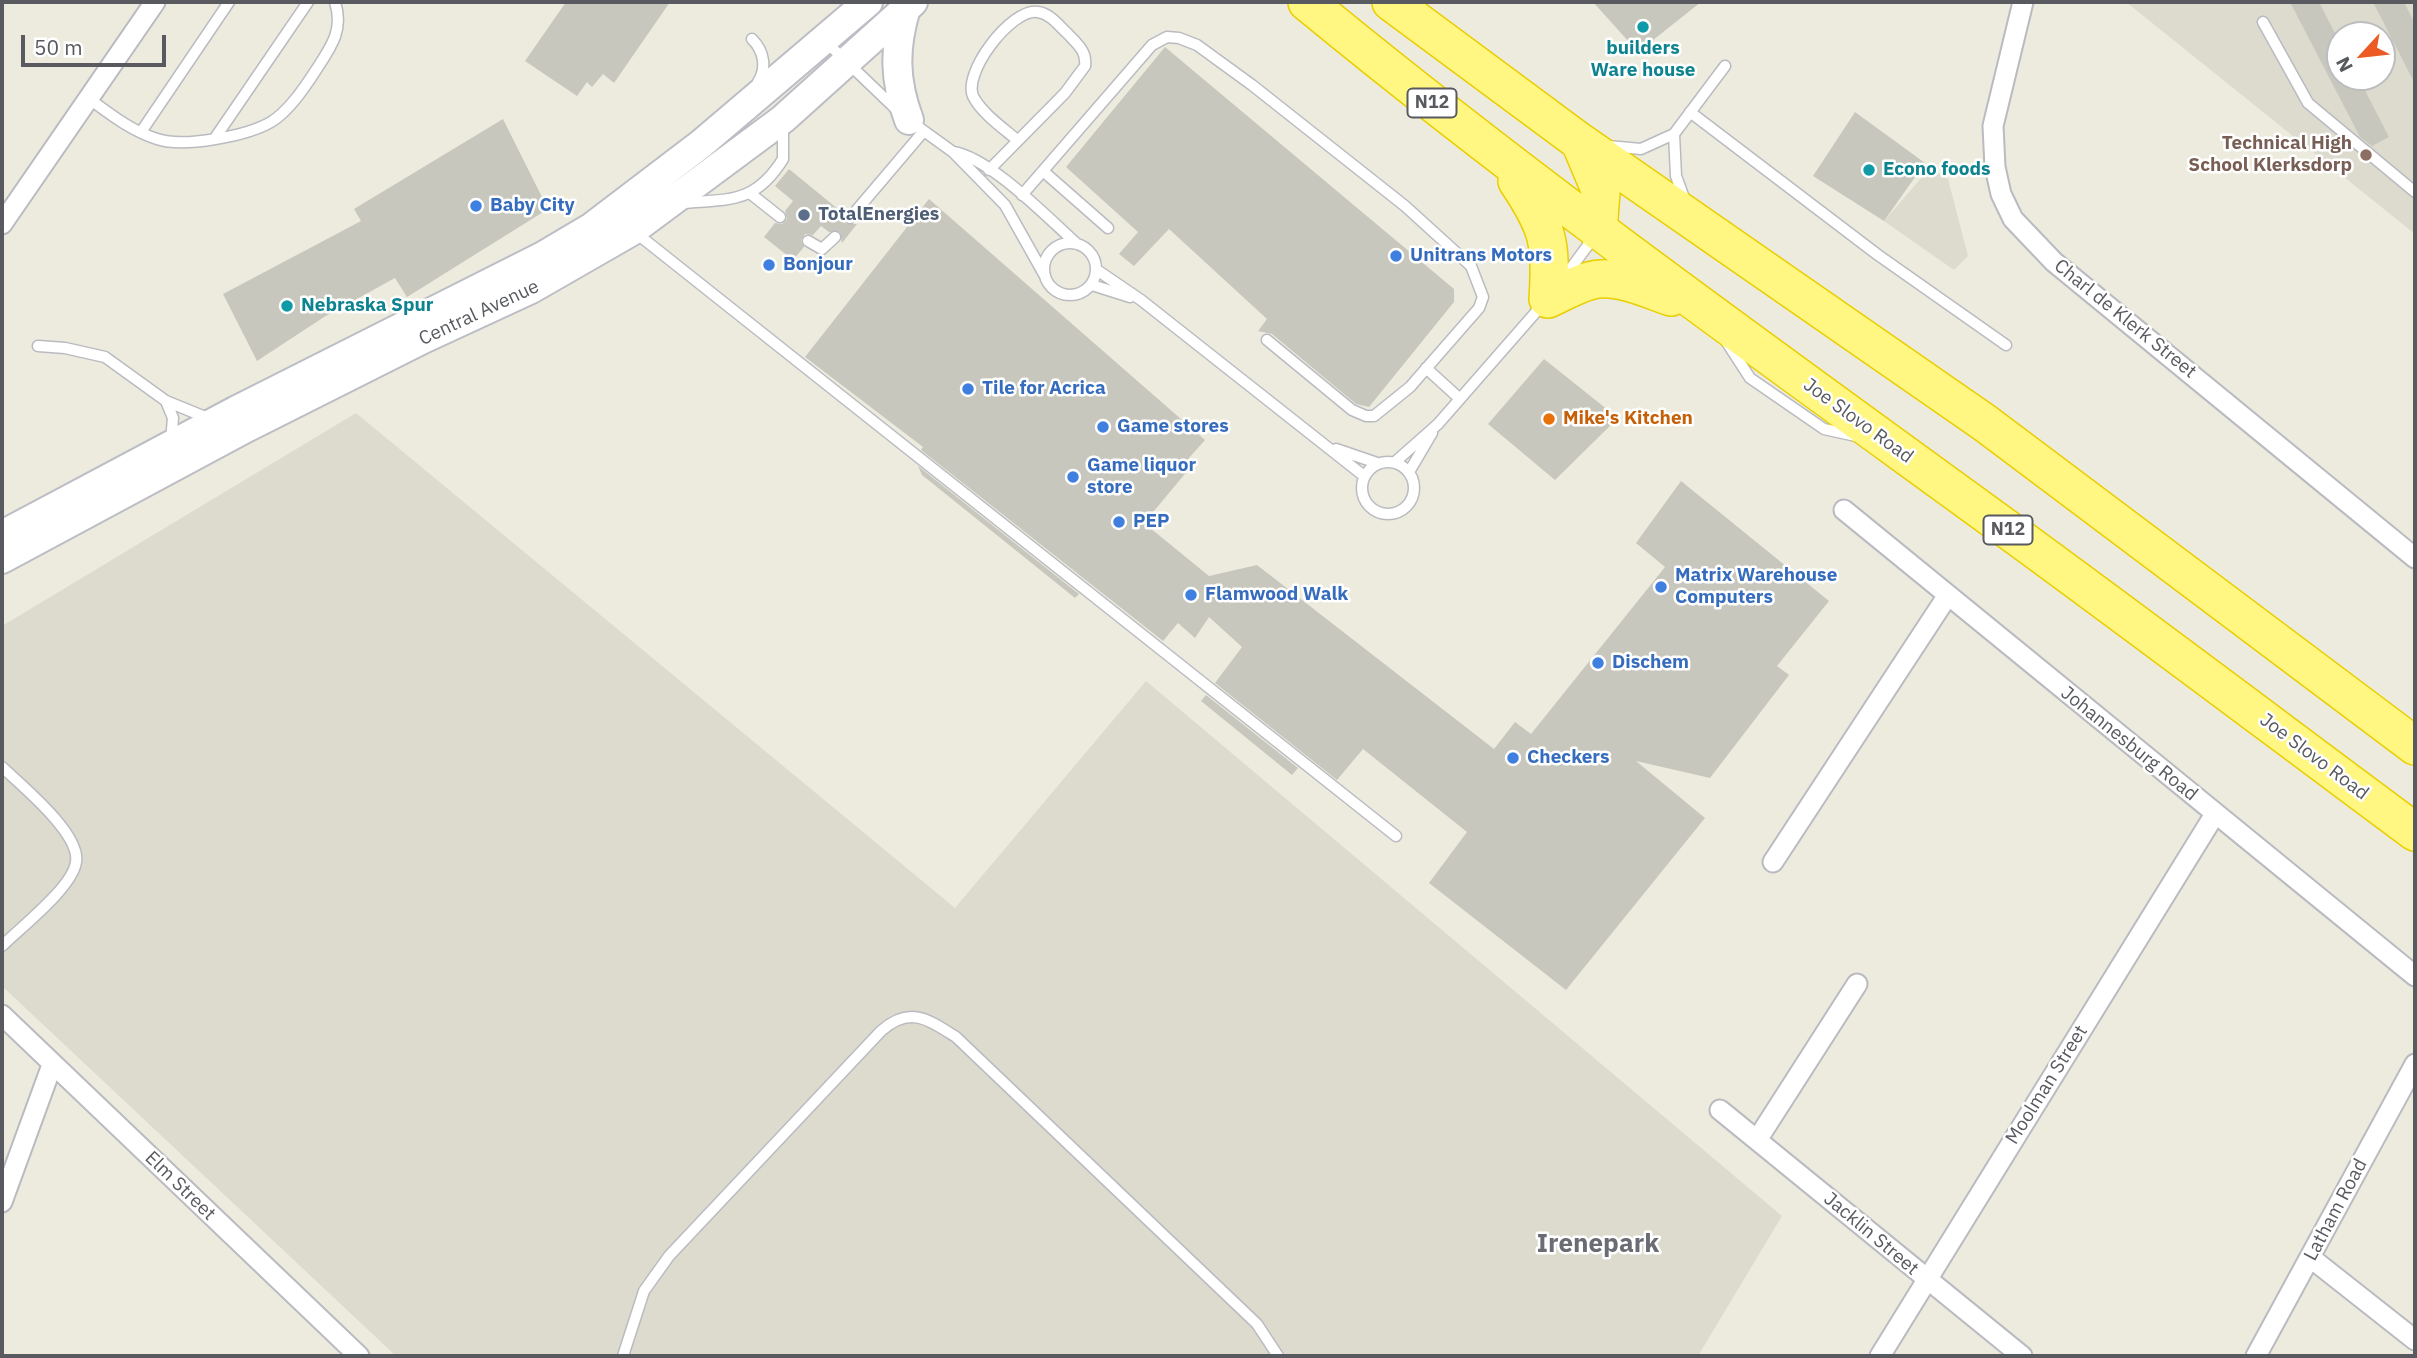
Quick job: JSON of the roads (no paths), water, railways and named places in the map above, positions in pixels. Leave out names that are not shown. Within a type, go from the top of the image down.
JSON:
[{"type":"highway","name":"Joe Slovo Road","points":[[1307,2],[1501,158],[1706,312],[1890,444],[2415,832]]},
{"type":"highway","points":[[1391,2],[1580,142],[1984,423],[2414,745]]},
{"type":"highway","points":[[1580,142],[1601,192],[1598,231]]},
{"type":"highway","points":[[1501,158],[1537,210],[1546,230],[1551,262],[1548,299],[1601,279],[1637,285],[1706,312]]},
{"type":"street","points":[[2,224],[155,2]]},
{"type":"street","name":"Central Avenue","points":[[2,536],[217,421],[543,256],[592,227],[701,144],[868,2]]},
{"type":"street","name":"Charl de Klerk Street","points":[[2023,2],[1993,126],[1994,167],[2001,194],[2012,219],[2054,262],[2415,558]]},
{"type":"street","points":[[909,5],[897,37],[895,67],[900,97],[916,126]]},
{"type":"street","name":"Central Avenue","points":[[2,559],[246,428],[423,338],[531,289],[632,231],[783,118],[909,5]]},
{"type":"street","name":"Johannesburg Road","points":[[1844,510],[2415,976]]},
{"type":"street","points":[[1773,862],[1948,596]]},
{"type":"street","name":"Moolman Street","points":[[1881,1356],[2215,814]]},
{"type":"street","points":[[1757,1140],[1857,984]]},
{"type":"street","name":"Elm Street","points":[[2,1015],[359,1356]]},
{"type":"street","name":"Latham Road","points":[[2256,1356],[2415,1064]]},
{"type":"street","points":[[2,1202],[52,1065]]},
{"type":"street","name":"Jacklin Street","points":[[1720,1110],[2022,1356]]},
{"type":"street","points":[[2311,1258],[2415,1340]]},
{"type":"lane","points":[[141,132],[229,2]]},
{"type":"lane","points":[[215,138],[308,2]]},
{"type":"lane","points":[[88,98],[141,132],[172,142],[215,138],[259,127],[273,121],[288,107],[336,40],[340,16],[335,2]]},
{"type":"lane","points":[[989,170],[1065,93],[1085,66],[1082,49],[1049,16],[1038,12],[1019,15],[999,35],[972,75],[970,84],[974,98],[980,106],[1017,140]]},
{"type":"lane","points":[[2263,22],[2308,103],[2415,192]]},
{"type":"lane","points":[[1022,195],[1152,45],[1167,37],[1180,38],[1196,45],[1252,85],[1405,206],[1471,265],[1483,297],[1479,308],[1426,368],[1381,413],[1366,416],[1352,410],[1267,340]]},
{"type":"lane","points":[[701,144],[761,80],[762,53],[752,39]]},
{"type":"lane","points":[[824,40],[846,64],[916,126],[953,152],[1005,205],[1048,284],[1062,295],[1078,295],[1091,285],[1097,270]]},
{"type":"lane","points":[[1580,142],[1641,149],[1674,134],[1725,66]]},
{"type":"lane","points":[[1690,112],[1878,255],[2006,345]]},
{"type":"lane","points":[[668,205],[739,198],[751,194],[783,159],[783,118]]},
{"type":"lane","points":[[850,218],[916,126]]},
{"type":"lane","points":[[1674,134],[1676,176],[1696,222]]},
{"type":"lane","points":[[953,152],[966,154],[1022,195],[1091,254],[1097,270],[1141,300],[1364,476]]},
{"type":"lane","points":[[1043,170],[1108,228]]},
{"type":"lane","points":[[751,194],[780,218]]},
{"type":"lane","points":[[632,231],[1396,836]]},
{"type":"lane","points":[[1328,446],[1377,463],[1395,462],[1438,424],[1548,299],[1598,231]]},
{"type":"lane","points":[[808,242],[821,249],[835,237]]},
{"type":"lane","points":[[1045,276],[1044,267],[1052,250],[1059,245],[1077,244]]},
{"type":"lane","points":[[1091,285],[1141,300]]},
{"type":"lane","points":[[38,346],[65,348],[105,357],[166,401],[186,412],[217,421]]},
{"type":"lane","points":[[1426,368],[1460,399]]},
{"type":"lane","points":[[166,401],[173,418],[171,445]]},
{"type":"lane","points":[[1409,472],[1438,424]]},
{"type":"lane","points":[[1377,463],[1364,476],[1362,485],[1366,503],[1380,513],[1388,514],[1403,509],[1409,503],[1414,488],[1409,472],[1395,462]]},
{"type":"lane","points":[[2,767],[34,797],[66,834],[76,851],[76,862],[63,885],[2,946]]},
{"type":"lane","points":[[623,1356],[644,1291],[669,1256],[867,1044],[888,1025],[909,1017],[923,1017],[956,1037],[1257,1324],[1278,1356]]},
{"type":"place","name":"builders Ware house","points":[[1643,27]]},
{"type":"place","name":"Technical High School Klerksdorp","points":[[2366,155]]},
{"type":"place","name":"Econo foods","points":[[1869,170]]},
{"type":"place","name":"Baby City","points":[[476,206]]},
{"type":"place","name":"TotalEnergies","points":[[804,215]]},
{"type":"place","name":"Unitrans Motors","points":[[1396,256]]},
{"type":"place","name":"Bonjour","points":[[769,265]]},
{"type":"place","name":"Nebraska Spur","points":[[287,306]]},
{"type":"place","name":"Tile for Acrica","points":[[968,389]]},
{"type":"place","name":"Mike's Kitchen","points":[[1549,419]]},
{"type":"place","name":"Game stores","points":[[1103,427]]},
{"type":"place","name":"Game liquor store","points":[[1073,477]]},
{"type":"place","name":"PEP","points":[[1119,522]]},
{"type":"place","name":"Matrix Warehouse Computers","points":[[1661,587]]},
{"type":"place","name":"Flamwood Walk","points":[[1191,595]]},
{"type":"place","name":"Dischem","points":[[1598,663]]},
{"type":"place","name":"Checkers","points":[[1513,758]]},
{"type":"district","name":"Irenepark","points":[[1598,1244]]}]
